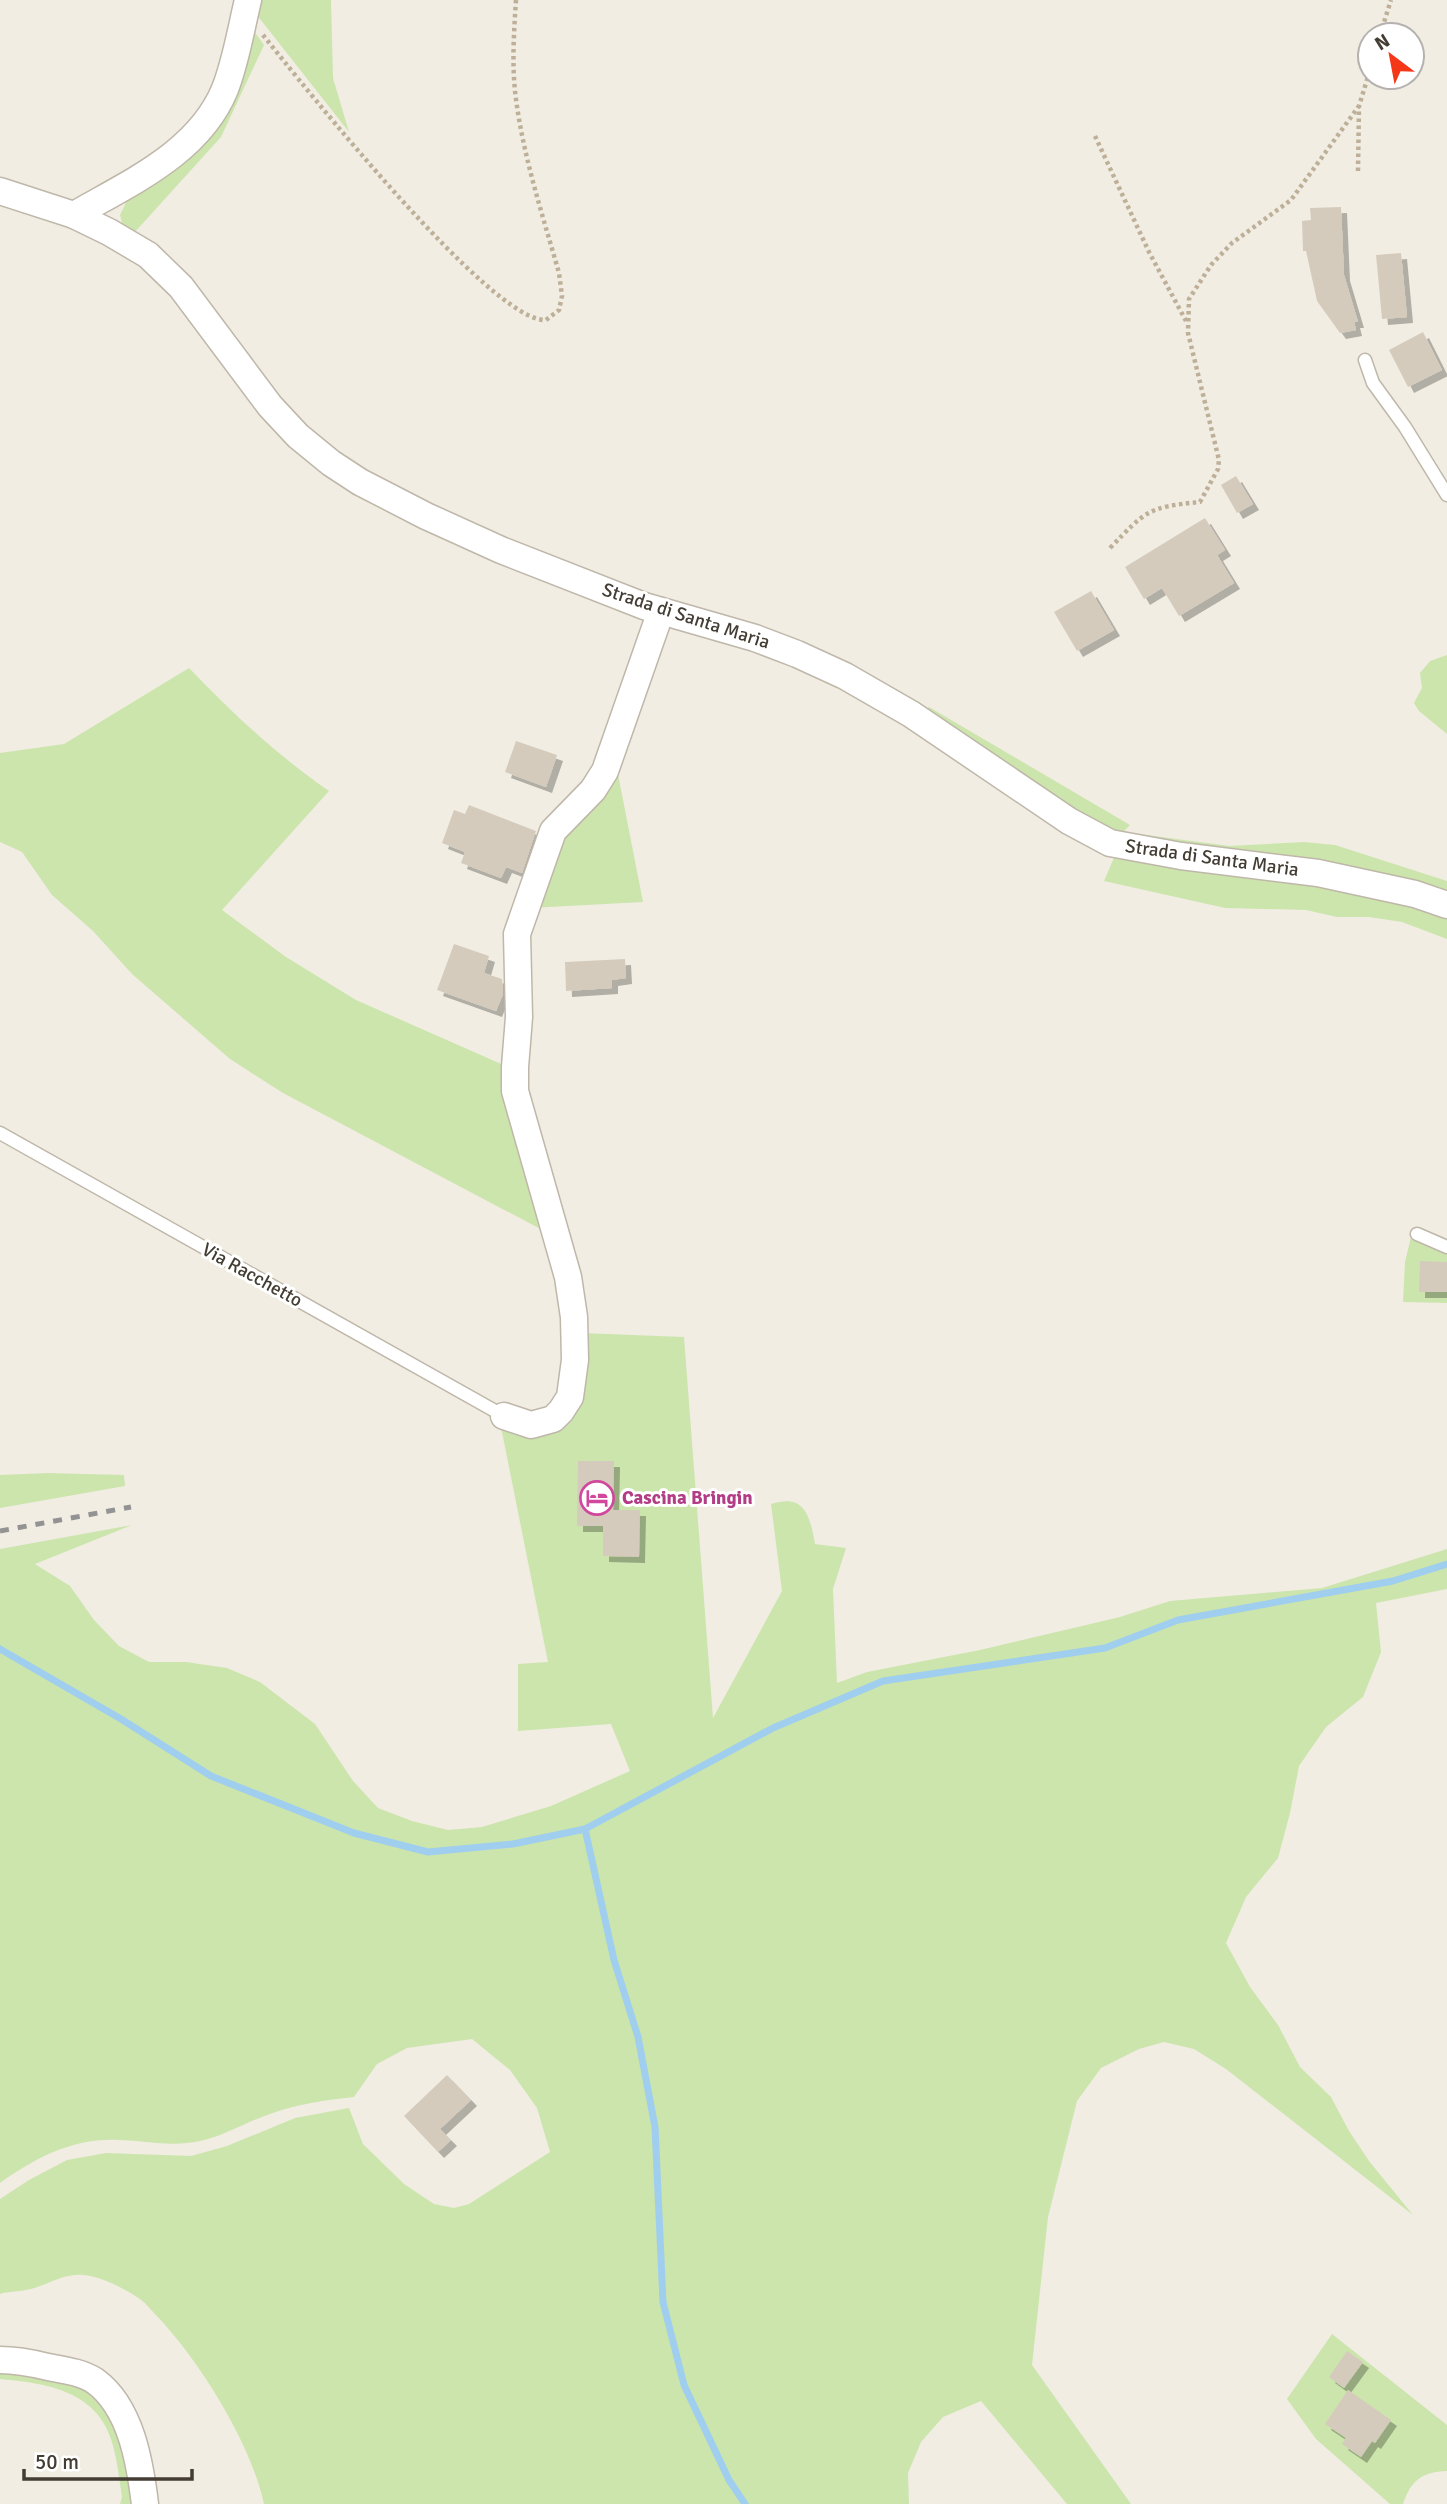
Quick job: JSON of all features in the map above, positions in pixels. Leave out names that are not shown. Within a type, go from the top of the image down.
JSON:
[{"type":"street","points":[[74,215],[163,163],[182,148],[202,126],[226,88],[247,6]]},
{"type":"street","name":"Strada di Santa Maria","points":[[0,191],[74,215],[122,239],[161,266],[181,287],[270,406],[298,436],[331,463],[387,497],[512,554],[661,611],[768,642],[856,681],[911,714],[1069,821],[1110,843],[1181,856],[1318,873],[1415,894],[1447,905]]},
{"type":"street","points":[[504,1416],[535,1425],[548,1422],[557,1416],[569,1397],[575,1347],[568,1277],[515,1091],[519,1017],[516,938],[553,831],[593,790],[605,771],[661,611]]},
{"type":"street","points":[[0,2360],[27,2362],[72,2372],[94,2381],[102,2388],[116,2404],[126,2424],[139,2466],[145,2504]]},
{"type":"lane","points":[[1365,360],[1373,383],[1405,427],[1447,495]]},
{"type":"lane","name":"Via Racchetto","points":[[0,1133],[504,1416]]},
{"type":"lane","points":[[1417,1234],[1447,1247]]},
{"type":"path","points":[[247,6],[323,111],[434,234],[475,275],[516,309],[542,321],[559,310],[562,293],[525,148],[516,94],[516,0]]},
{"type":"path","points":[[1384,21],[1391,0]]},
{"type":"path","points":[[1358,171],[1359,106],[1363,91]]},
{"type":"path","points":[[1186,322],[1189,299],[1211,265],[1231,243],[1291,200],[1359,106]]},
{"type":"path","points":[[1095,136],[1149,252],[1186,322],[1219,455],[1218,470],[1200,502],[1166,505],[1144,514],[1110,548]]},
{"type":"green space","points":[[255,0],[331,0],[333,78],[349,132],[253,10]]},
{"type":"green space","points":[[249,24],[264,45],[221,137],[134,233],[123,226],[120,215],[133,188],[171,164]]},
{"type":"green space","points":[[1447,655],[1447,734],[1419,711],[1414,703],[1422,688],[1420,673],[1430,661]]},
{"type":"green space","points":[[189,668],[256,733],[329,791],[222,910],[286,957],[356,1000],[508,1067],[550,1234],[283,1093],[230,1059],[132,974],[93,931],[52,895],[22,852],[0,842],[0,753],[64,744]]},
{"type":"green space","points":[[929,707],[1130,825],[1123,832],[1230,846],[1304,842],[1335,845],[1447,881],[1447,899],[1119,838],[924,711]]},
{"type":"green space","points":[[616,764],[643,902],[530,908],[550,852]]},
{"type":"green space","points":[[1116,853],[1282,875],[1447,912],[1447,939],[1402,922],[1369,917],[1337,917],[1306,910],[1225,908],[1104,881]]},
{"type":"green space","points":[[1411,1237],[1447,1252],[1447,1303],[1403,1302],[1405,1262]]},
{"type":"green space","points":[[581,1333],[684,1337],[713,1718],[782,1591],[771,1504],[782,1501],[799,1504],[804,1509],[811,1524],[815,1544],[846,1548],[833,1589],[837,1683],[867,1672],[980,1650],[1120,1617],[1170,1601],[1322,1588],[1447,1549],[1447,1589],[1376,1603],[1381,1652],[1363,1697],[1326,1727],[1299,1766],[1278,1858],[1246,1897],[1226,1943],[1250,1987],[1278,2025],[1300,2067],[1331,2097],[1369,2161],[1413,2215],[1226,2069],[1194,2049],[1164,2042],[1139,2049],[1101,2068],[1077,2101],[1048,2217],[1032,2365],[1131,2504],[1067,2504],[981,2401],[943,2417],[921,2442],[908,2473],[909,2504],[264,2504],[248,2455],[206,2378],[142,2301],[111,2283],[83,2275],[68,2276],[23,2291],[0,2294],[0,2199],[67,2160],[106,2153],[191,2156],[227,2146],[295,2118],[349,2108],[363,2144],[404,2184],[434,2204],[454,2208],[469,2204],[550,2152],[537,2108],[510,2070],[472,2039],[407,2048],[377,2064],[354,2097],[291,2108],[261,2117],[218,2136],[190,2143],[119,2140],[86,2142],[42,2157],[0,2183],[0,1549],[132,1525],[35,1564],[70,1586],[94,1620],[119,1646],[149,1662],[186,1662],[227,1668],[260,1682],[315,1724],[353,1781],[378,1808],[412,1821],[448,1830],[482,1827],[551,1806],[630,1771],[611,1724],[518,1731],[518,1664],[548,1662],[500,1422],[545,1428]]},
{"type":"green space","points":[[0,1475],[124,1475],[125,1486],[0,1508]]},
{"type":"green space","points":[[1332,2334],[1447,2425],[1447,2471],[1431,2473],[1419,2479],[1410,2489],[1403,2504],[1390,2504],[1316,2439],[1287,2399]]},
{"type":"green space","points":[[0,2365],[61,2374],[110,2404],[138,2504],[120,2504],[122,2497],[118,2468],[111,2439],[93,2410],[66,2392],[34,2383],[0,2379]]},
{"type":"building","points":[[1341,207],[1344,275],[1358,322],[1354,322],[1356,330],[1340,333],[1317,301],[1306,251],[1303,251],[1302,221],[1311,220],[1310,208]]},
{"type":"building","points":[[1401,253],[1407,317],[1382,319],[1376,255]]},
{"type":"building","points":[[1423,332],[1442,370],[1408,387],[1389,350]]},
{"type":"building","points":[[1236,476],[1253,504],[1237,513],[1221,485]]},
{"type":"building","points":[[1205,518],[1225,550],[1217,555],[1234,583],[1179,616],[1162,588],[1144,599],[1125,567]]},
{"type":"building","points":[[1091,591],[1114,630],[1077,651],[1054,612]]},
{"type":"building","points":[[516,741],[557,755],[546,787],[505,772]]},
{"type":"building","points":[[469,805],[536,831],[522,873],[506,867],[501,878],[461,863],[465,852],[442,843],[454,810],[465,814]]},
{"type":"building","points":[[454,944],[489,956],[484,973],[502,979],[503,994],[496,1011],[437,990]]},
{"type":"building","points":[[625,959],[626,978],[612,980],[612,988],[566,991],[565,962]]},
{"type":"building","points":[[1420,1261],[1447,1262],[1447,1292],[1419,1292]]},
{"type":"building","points":[[578,1461],[614,1461],[613,1510],[640,1510],[639,1557],[603,1556],[603,1526],[577,1526]]},
{"type":"building","points":[[447,2075],[471,2100],[440,2129],[451,2140],[438,2152],[404,2116]]},
{"type":"building","points":[[1347,2351],[1363,2362],[1344,2388],[1329,2377]]},
{"type":"building","points":[[1348,2390],[1391,2420],[1361,2457],[1342,2444],[1346,2438],[1325,2424]]},
{"type":"waterway","points":[[0,1649],[121,1719],[211,1776],[354,1833],[428,1852],[513,1844],[585,1829],[773,1728],[883,1681],[1105,1648],[1178,1620],[1393,1581],[1447,1564]]},
{"type":"waterway","points":[[585,1829],[614,1960],[638,2037],[655,2127],[663,2302],[684,2385],[729,2480],[745,2504]]},
{"type":"railway","points":[[0,1531],[131,1507]]},
{"type":"place","name":"Cascina Bringin","points":[[597,1498]]}]
